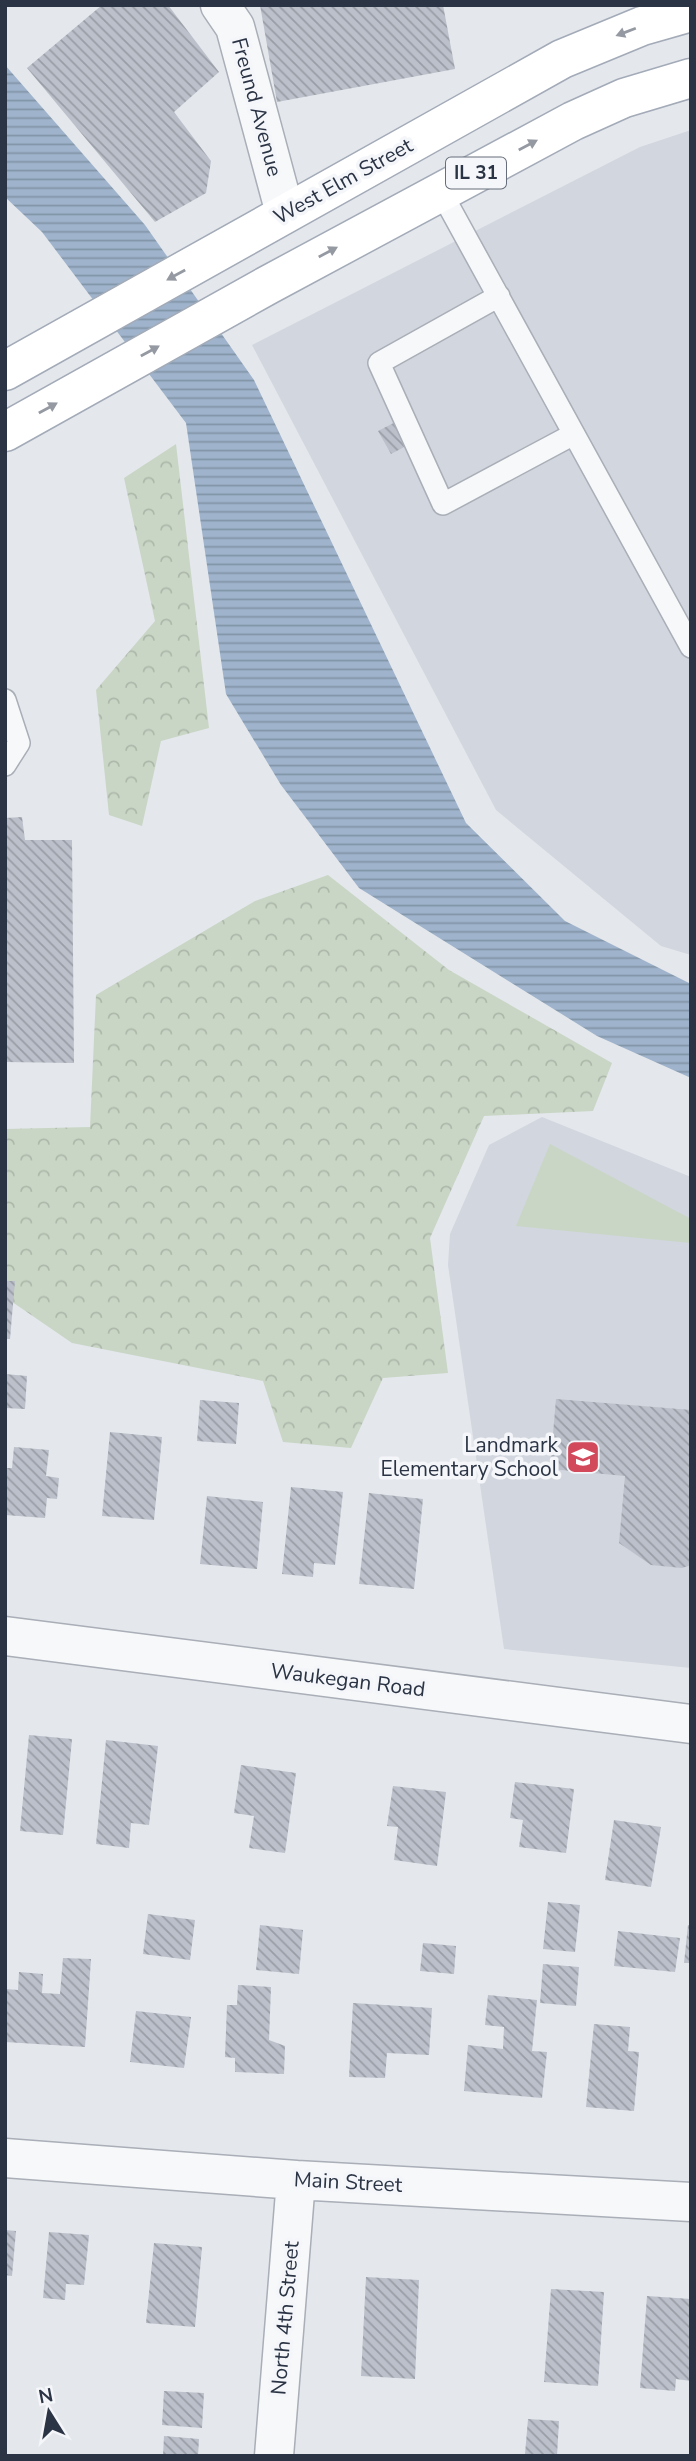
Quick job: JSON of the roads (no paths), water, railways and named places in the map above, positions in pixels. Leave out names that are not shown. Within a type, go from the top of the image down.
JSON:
[{"type":"main road","name":"West Elm Street","points":[[5,371],[562,59],[642,26],[691,12]]},
{"type":"main road","name":"IL 31","points":[[5,432],[268,285],[573,121],[624,99],[691,78]]},
{"type":"street","name":"Freund Avenue","points":[[220,5],[235,27],[285,212]]},
{"type":"street","name":"Waukegan Road","points":[[5,1636],[691,1724]]},
{"type":"street","name":"Main Street","points":[[5,2158],[296,2180],[691,2202]]},
{"type":"street","name":"North 4th Street","points":[[274,2456],[296,2180]]},
{"type":"lane","points":[[441,192],[691,647]]},
{"type":"lane","points":[[499,296],[379,363],[443,504],[574,434]]},
{"type":"lane","points":[[5,700],[19,743],[5,765]]},
{"type":"water","points":[[5,65],[145,225],[254,380],[466,823],[565,921],[691,984],[691,1078],[597,1036],[359,888],[281,785],[226,694],[186,423],[42,232],[5,197]]},
{"type":"place","name":"Landmark Elementary School","points":[[583,1457]]}]
